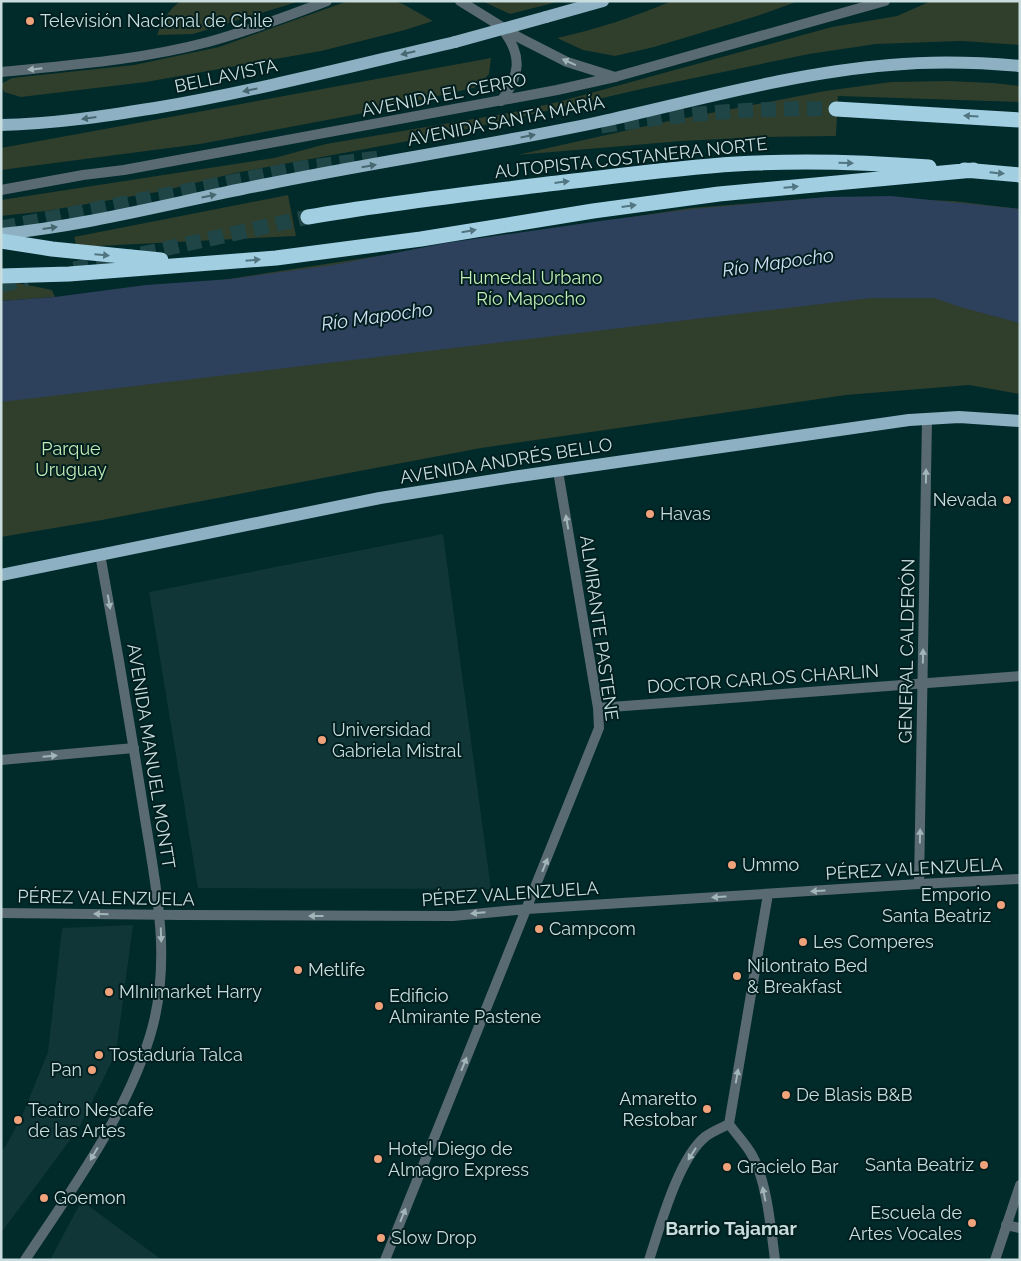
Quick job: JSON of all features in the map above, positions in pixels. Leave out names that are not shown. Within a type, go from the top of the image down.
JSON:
[{"type":"highway","points":[[836,108],[1020,120]]},
{"type":"highway","name":"AUTOPISTA COSTANERA NORTE","points":[[308,217],[427,198],[736,164],[826,163],[900,165],[974,170],[1020,176]]},
{"type":"highway","points":[[1,276],[69,274],[276,258],[365,247],[593,211],[719,194],[974,170]]},
{"type":"highway","points":[[1,241],[52,249],[205,263]]},
{"type":"main road","name":"BELLAVISTA","points":[[1,125],[63,121],[132,112],[210,98],[455,42],[603,1]]},
{"type":"main road","name":"AVENIDA SANTA MARÍA","points":[[1,234],[91,222],[263,184],[490,144],[825,73],[890,65],[941,62],[1020,66]]},
{"type":"main road","name":"AVENIDA ANDRÉS BELLO","points":[[1,575],[380,498],[558,470],[927,419],[959,417],[1020,421]]},
{"type":"street","name":"BELLAVISTA","points":[[1,72],[141,56],[208,42],[242,32],[327,1]]},
{"type":"street","points":[[460,1],[520,38],[568,62],[615,77]]},
{"type":"street","name":"AVENIDA EL CERRO","points":[[1,190],[74,176],[124,170],[501,101],[615,77],[885,1]]},
{"type":"street","points":[[498,24],[510,38],[517,62],[511,87],[501,101]]},
{"type":"street","name":"GENERAL CALDERÓN","points":[[919,884],[927,419]]},
{"type":"street","name":"ALMIRANTE PASTENE","points":[[385,1260],[597,735],[600,718],[558,470]]},
{"type":"street","name":"AVENIDA MANUEL MONTT","points":[[25,1260],[92,1158],[120,1108],[138,1070],[150,1034],[158,999],[161,957],[160,915],[134,748],[100,554]]},
{"type":"street","name":"DOCTOR CARLOS CHARLIN","points":[[598,708],[1020,676]]},
{"type":"street","points":[[1,760],[134,748]]},
{"type":"street","name":"PÉREZ VALENZUELA","points":[[1,913],[452,916],[527,909],[1020,879]]},
{"type":"street","points":[[768,894],[729,1124],[752,1154],[758,1169],[775,1260]]},
{"type":"street","points":[[648,1260],[677,1179],[691,1153],[705,1137],[729,1124]]},
{"type":"street","points":[[995,1260],[1020,1185]]},
{"type":"street","points":[[1006,1225],[1020,1228]]},
{"type":"shaded area","name":"Universidad Gabriela Mistral","points":[[443,534],[491,889],[198,888],[149,592]]},
{"type":"shaded area","points":[[133,925],[116,1053],[79,1128],[1,1233],[1,1148],[4,1149],[22,1116],[48,1052],[62,928]]},
{"type":"shaded area","points":[[82,1201],[162,1260],[50,1260]]},
{"type":"green space","points":[[181,1],[300,1],[193,34],[157,35],[166,16]]},
{"type":"green space","points":[[348,1],[394,1],[433,21],[321,51],[146,82],[21,97],[4,92],[1,84],[12,78],[134,65],[219,47]]},
{"type":"green space","points":[[482,1],[561,1],[510,14]]},
{"type":"green space","points":[[672,1],[799,1],[757,16],[654,47],[615,56],[583,50],[557,38],[615,22]]},
{"type":"green space","points":[[931,1],[1020,1],[1020,45],[961,41],[876,44],[809,54],[646,88],[441,135],[235,173],[163,191],[46,211],[1,216],[1,200],[274,158],[326,144],[514,112],[558,102],[832,27],[897,16]]},
{"type":"green space","points":[[491,58],[489,74],[477,87],[364,113],[200,144],[1,170],[1,148]]},
{"type":"green space","points":[[948,81],[1020,86],[1020,102],[838,96],[836,136],[682,141],[517,155],[664,122],[825,91],[891,82]]},
{"type":"green space","points":[[288,195],[296,236],[77,247],[74,237]]},
{"type":"green space","name":"Parque Uruguay","points":[[830,197],[954,201],[1020,209],[1020,322],[1007,319],[1020,323],[1020,394],[969,385],[846,395],[481,448],[102,520],[1,537],[1,314],[690,208]]},
{"type":"green space","points":[[1,282],[13,282],[52,290],[55,297],[1,301]]},
{"type":"water","name":"Humedal Urbano Río Mapocho","points":[[891,196],[1020,209],[1020,323],[934,298],[871,298],[1,402],[1,301],[55,297],[146,285],[231,279],[333,265],[446,243],[693,209],[827,197]]},
{"type":"tunnel","points":[[601,126],[719,112],[776,109],[836,109]]},
{"type":"tunnel","points":[[1,228],[295,169],[378,158]]},
{"type":"tunnel","points":[[74,269],[308,217]]},
{"type":"tunnel","points":[[1,285],[27,279]]},
{"type":"place","name":"Televisión Nacional de Chile","points":[[30,21]]},
{"type":"place","name":"Nevada","points":[[1007,500]]},
{"type":"place","name":"Havas","points":[[650,514]]},
{"type":"place","name":"Universidad Gabriela Mistral","points":[[322,740]]},
{"type":"place","name":"Ummo","points":[[732,865]]},
{"type":"place","name":"Emporio Santa Beatriz","points":[[1001,905]]},
{"type":"place","name":"Campcom","points":[[539,929]]},
{"type":"place","name":"Les Comperes","points":[[803,942]]},
{"type":"place","name":"Metlife","points":[[298,970]]},
{"type":"place","name":"Nilontrato Bed & Breakfast","points":[[737,976]]},
{"type":"place","name":"MInimarket Harry","points":[[109,992]]},
{"type":"place","name":"Edificio Almirante Pastene","points":[[379,1006]]},
{"type":"place","name":"Tostaduría Talca","points":[[99,1055]]},
{"type":"place","name":"Pan","points":[[92,1070]]},
{"type":"place","name":"De Blasis B&B","points":[[786,1095]]},
{"type":"place","name":"Amaretto Restobar","points":[[707,1109]]},
{"type":"place","name":"Teatro Nescafe de las Artes","points":[[18,1120]]},
{"type":"place","name":"Hotel Diego de Almagro Express","points":[[378,1159]]},
{"type":"place","name":"Santa Beatriz","points":[[984,1165]]},
{"type":"place","name":"Gracielo Bar","points":[[727,1167]]},
{"type":"place","name":"Goemon","points":[[44,1198]]},
{"type":"place","name":"Escuela de Artes Vocales","points":[[972,1223]]},
{"type":"place","name":"Slow Drop","points":[[381,1238]]},
{"type":"district","name":"Barrio Tajamar","points":[[731,1228]]},
{"type":"water label","name":"Río Mapocho","points":[[778,262]]},
{"type":"water label","name":"Río Mapocho","points":[[377,316]]}]
